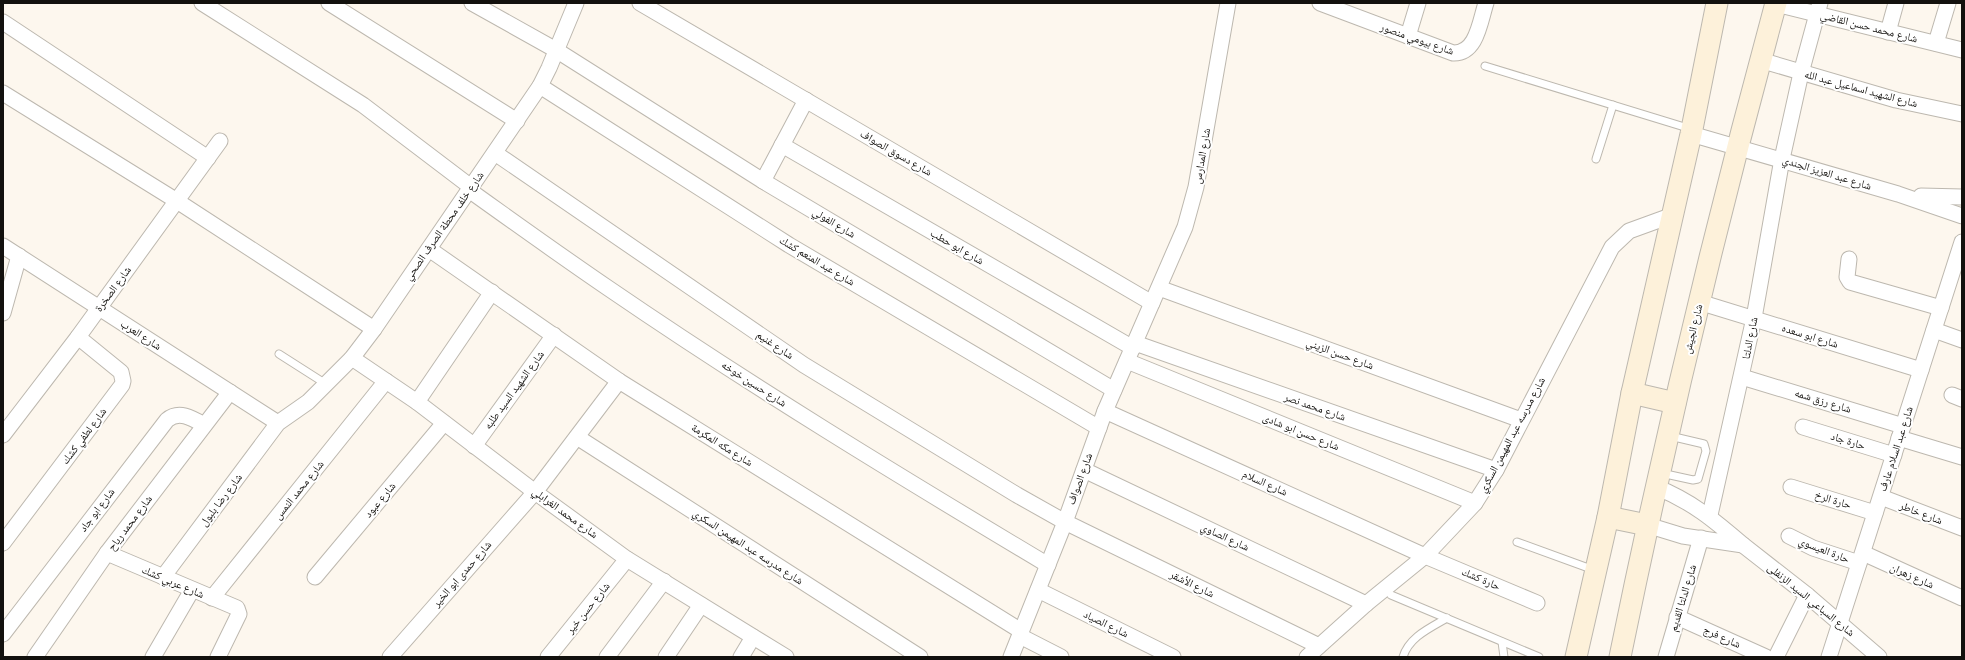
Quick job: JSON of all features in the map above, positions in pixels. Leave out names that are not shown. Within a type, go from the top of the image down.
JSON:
[{"type":"main road","points":[[1576,657],[1608,517],[1632,393],[1692,131],[1717,3]]},
{"type":"main road","name":"شارع الجيش","points":[[1620,657],[1657,479],[1699,302],[1760,60],[1776,4]]},
{"type":"main road","points":[[1632,393],[1675,403]]},
{"type":"main road","points":[[1608,517],[1647,525]]},
{"type":"street","name":"شارع حسين خوخه","points":[[202,3],[363,105],[470,188],[609,289],[763,390],[902,478],[1048,565]]},
{"type":"street","points":[[329,3],[517,121]]},
{"type":"street","name":"شارع الفولي","points":[[472,3],[556,50],[763,181],[1114,390]]},
{"type":"street","name":"شارع خلف محطة الصرف الصحي","points":[[278,423],[298,410],[326,384],[352,358],[374,329],[540,86],[576,3]]},
{"type":"street","name":"شارع دسوق الصواف","points":[[640,3],[1152,303]]},
{"type":"street","name":"شارع المدارس","points":[[1152,303],[1192,208],[1228,3]]},
{"type":"street","name":"شارع بيومي منصور","points":[[1320,3],[1354,9],[1408,36],[1453,53],[1466,51],[1473,41],[1486,3]]},
{"type":"street","points":[[1408,36],[1418,3]]},
{"type":"street","points":[[1888,32],[1896,3]]},
{"type":"street","points":[[1936,43],[1948,3]]},
{"type":"street","name":"شارع محمد حسن القاضي","points":[[1776,4],[1818,9],[1888,32],[1962,50]]},
{"type":"street","name":"شارع الدلتا","points":[[1710,515],[1754,318],[1782,159],[1801,73],[1818,9]]},
{"type":"street","points":[[3,22],[208,158]]},
{"type":"street","name":"شارع الشهيد اسماعيل عبد الله","points":[[1760,60],[1896,100],[1962,114]]},
{"type":"street","name":"شارع عبد المنعم كشك","points":[[540,86],[789,245],[1099,428]]},
{"type":"street","points":[[3,93],[177,201],[374,329]]},
{"type":"street","points":[[763,181],[806,100]]},
{"type":"street","name":"شارع عبد العزيز الجندي","points":[[1692,131],[1898,194],[1962,216]]},
{"type":"street","name":"شارع الصخرة","points":[[3,435],[78,337],[220,141]]},
{"type":"street","name":"شارع ابو حطب","points":[[782,145],[1131,351]]},
{"type":"street","name":"شارع غنيم","points":[[494,153],[804,365],[1017,496],[1065,522]]},
{"type":"street","points":[[1898,194],[1931,198],[1962,197]]},
{"type":"street","name":"شارع مدرسه عبد المهيمن السكري","points":[[1307,657],[1366,604],[1425,556],[1475,503],[1496,470],[1612,247],[1629,231],[1672,215]]},
{"type":"street","name":"شارع عبد السلام عارف","points":[[1829,657],[1941,308],[1956,281],[1962,242]]},
{"type":"street","name":"شارع العرب","points":[[3,246],[278,423]]},
{"type":"street","name":"شارع مكه المكرمة","points":[[429,249],[619,381],[1020,634],[1062,657]]},
{"type":"street","points":[[3,313],[19,256]]},
{"type":"street","points":[[1849,259],[1846,276],[1850,282],[1941,308]]},
{"type":"street","name":"شارع حسن الزيني","points":[[1159,288],[1522,420]]},
{"type":"street","points":[[417,402],[492,292]]},
{"type":"street","name":"شارع ابو سعده","points":[[1699,302],[1921,370]]},
{"type":"street","name":"شارع الصواف","points":[[1010,657],[1065,522],[1105,411],[1152,303]]},
{"type":"street","points":[[1934,330],[1962,340]]},
{"type":"street","name":"شارع الشهيد السيد طلبه","points":[[474,446],[554,335]]},
{"type":"street","name":"شارع لطفي كشك","points":[[3,542],[122,385],[123,376],[121,372],[78,337]]},
{"type":"street","name":"شارع محمد نصر","points":[[1131,351],[1496,470]]},
{"type":"street","name":"شارع حسن ابو شادى","points":[[1131,351],[1475,503]]},
{"type":"street","name":"شارع محمد الغرابلي","points":[[352,358],[417,402],[535,492],[628,559],[753,637],[770,653],[786,657]]},
{"type":"street","name":"شارع رزق شمه","points":[[1742,377],[1902,432],[1962,457]]},
{"type":"street","name":"شارع محمد النمس","points":[[212,598],[386,381]]},
{"type":"street","name":"شارع حمدى ابو الخير","points":[[390,657],[535,492],[619,381]]},
{"type":"street","name":"شارع محمد رياح","points":[[35,657],[107,553],[230,392]]},
{"type":"street","name":"شارع السلام","points":[[1105,411],[1425,556]]},
{"type":"street","name":"شارع ابو جاد","points":[[3,634],[167,420],[173,415],[179,414],[204,425]]},
{"type":"street","name":"شارع رضا بلبول","points":[[163,577],[278,423]]},
{"type":"street","name":"شارع عبود","points":[[315,577],[444,423]]},
{"type":"street","name":"حارة جاد","points":[[1803,427],[1894,455]]},
{"type":"street","name":"شارع مدرسه عبد المهيمن السكري","points":[[577,437],[920,657]]},
{"type":"street","name":"شارع الصاوي","points":[[1084,470],[1366,604]]},
{"type":"street","name":"شارع السباعي السيد الزنفلى","points":[[1657,479],[1681,498],[1710,515],[1743,545],[1807,595],[1879,657]]},
{"type":"street","name":"حارة الرخ","points":[[1791,487],[1876,513]]},
{"type":"street","name":"شارع خاطر","points":[[1881,497],[1962,528]]},
{"type":"street","name":"شارع الأشقر","points":[[1065,522],[1319,646]]},
{"type":"street","name":"شارع السباعي السيد الزنفلى","points":[[1647,525],[1664,532],[1743,545]]},
{"type":"street","name":"حارة العيسوي","points":[[1789,536],[1813,548],[1861,558]]},
{"type":"street","name":"شارع الدلتا القديم","points":[[1666,657],[1701,538]]},
{"type":"street","name":"شارع عربي كشك","points":[[107,553],[212,598],[238,611],[239,614],[218,657]]},
{"type":"street","name":"حارة كشك","points":[[1425,556],[1537,603]]},
{"type":"street","name":"شارع زهران","points":[[1861,558],[1962,598]]},
{"type":"street","name":"شارع حسن خير","points":[[548,657],[628,559]]},
{"type":"street","points":[[607,657],[664,581]]},
{"type":"street","points":[[154,657],[192,590]]},
{"type":"street","name":"شارع الصياد","points":[[1038,590],[1173,657]]},
{"type":"street","points":[[1776,657],[1807,595]]},
{"type":"street","points":[[666,657],[701,605]]},
{"type":"street","name":"شارع فرج","points":[[1677,617],[1766,657]]},
{"type":"street","points":[[741,657],[753,637]]},
{"type":"lane","points":[[1484,66],[1613,105],[1692,131]]},
{"type":"lane","points":[[1596,160],[1613,105]]},
{"type":"lane","points":[[279,354],[326,384]]},
{"type":"lane","points":[[1657,479],[1696,480],[1699,477],[1706,451],[1704,444],[1668,435]]},
{"type":"lane","points":[[1517,542],[1595,570]]},
{"type":"lane","points":[[1391,595],[1539,657]]},
{"type":"lane","points":[[1403,657],[1408,646],[1415,638],[1447,618]]},
{"type":"lane","points":[[1502,642],[1504,657]]}]
